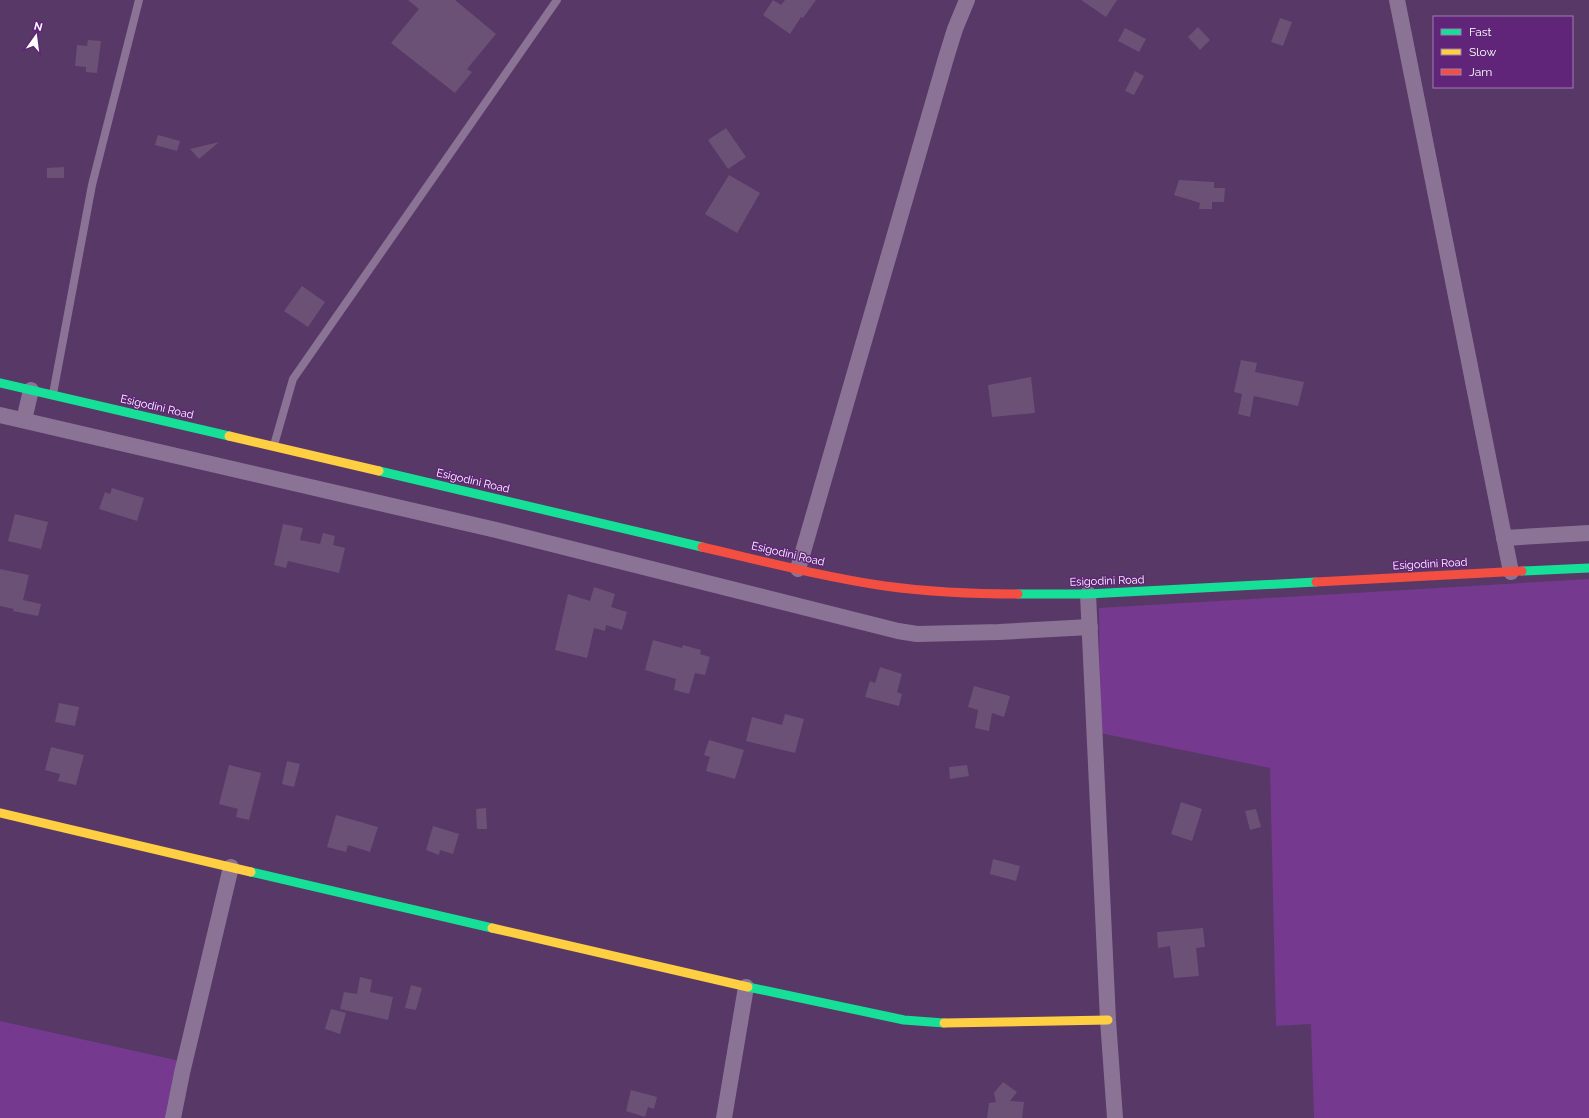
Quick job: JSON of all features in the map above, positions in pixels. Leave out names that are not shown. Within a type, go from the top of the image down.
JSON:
[{"type":"main road","name":"Esigodini Road","points":[[0,383],[798,569],[885,586],[1002,594],[1088,594],[1589,568]]},
{"type":"main road","points":[[0,813],[746,987],[856,1011],[922,1022],[1108,1020]]},
{"type":"street","points":[[798,569],[946,58],[955,29],[968,0]]},
{"type":"street","points":[[1397,0],[1511,572]]},
{"type":"street","points":[[24,420],[30,390]]},
{"type":"street","points":[[0,414],[503,532],[898,631],[917,634],[1090,627]]},
{"type":"street","points":[[1504,538],[1589,533]]},
{"type":"street","points":[[1088,594],[1108,1020],[1115,1118]]},
{"type":"street","points":[[173,1118],[182,1073],[231,867]]},
{"type":"street","points":[[724,1118],[746,987]]},
{"type":"lane","points":[[53,395],[92,185],[139,0]]},
{"type":"lane","points":[[273,447],[292,378],[557,0]]},
{"type":"shaded area","points":[[1589,579],[1589,1118],[1314,1118],[1311,1024],[1276,1026],[1270,768],[1100,733],[1099,608]]},
{"type":"shaded area","points":[[0,1021],[180,1061],[168,1118],[0,1118]]},
{"type":"building","points":[[408,0],[455,0],[496,34],[467,69],[472,72],[455,93],[391,43],[419,9]]},
{"type":"building","points":[[773,0],[781,5],[785,0],[816,0],[803,18],[801,17],[790,34],[763,15]]},
{"type":"building","points":[[1081,0],[1117,0],[1106,17]]},
{"type":"building","points":[[1280,18],[1292,22],[1283,46],[1271,42]]},
{"type":"building","points":[[1198,27],[1210,40],[1200,50],[1188,37]]},
{"type":"building","points":[[1125,28],[1146,39],[1139,52],[1118,41]]},
{"type":"building","points":[[88,40],[101,41],[97,73],[86,72],[86,67],[75,66],[77,45],[87,46]]},
{"type":"building","points":[[1135,71],[1144,76],[1134,95],[1125,91]]},
{"type":"building","points":[[726,128],[746,157],[728,169],[708,140]]},
{"type":"building","points":[[158,135],[180,141],[177,151],[155,145]]},
{"type":"building","points":[[219,142],[199,159],[190,149]]},
{"type":"building","points":[[64,167],[64,178],[47,178],[47,168]]},
{"type":"building","points":[[729,175],[760,193],[737,233],[705,214]]},
{"type":"building","points":[[1179,180],[1214,182],[1214,188],[1225,188],[1224,202],[1212,202],[1212,209],[1199,209],[1200,203],[1174,195]]},
{"type":"building","points":[[302,286],[325,302],[308,327],[284,311]]},
{"type":"building","points":[[1241,360],[1257,363],[1255,372],[1304,382],[1298,406],[1254,396],[1250,417],[1238,414],[1242,394],[1234,392]]},
{"type":"building","points":[[1031,377],[1035,413],[992,417],[988,385]]},
{"type":"building","points":[[112,488],[144,498],[137,521],[99,509],[105,492],[110,494]]},
{"type":"building","points":[[15,514],[48,522],[41,549],[8,541]]},
{"type":"building","points":[[283,524],[303,528],[300,540],[320,544],[323,533],[335,536],[333,545],[345,548],[339,573],[288,561],[286,568],[274,565]]},
{"type":"building","points":[[0,569],[29,575],[23,600],[41,604],[38,616],[13,611],[14,609],[0,606]]},
{"type":"building","points":[[594,587],[615,594],[611,607],[627,612],[622,630],[606,625],[605,631],[594,628],[587,658],[555,650],[568,594],[590,601]]},
{"type":"building","points":[[653,640],[682,648],[683,645],[701,650],[700,654],[710,657],[705,675],[695,673],[689,694],[674,690],[676,679],[645,670]]},
{"type":"building","points":[[880,667],[902,674],[897,692],[902,694],[899,706],[865,697],[870,681],[875,683]]},
{"type":"building","points":[[974,686],[1010,696],[1004,717],[992,713],[989,731],[975,728],[978,710],[968,707]]},
{"type":"building","points":[[59,703],[79,707],[75,726],[55,722]]},
{"type":"building","points":[[785,714],[804,719],[795,753],[746,741],[752,717],[782,725]]},
{"type":"building","points":[[709,740],[744,750],[735,779],[706,771],[710,757],[704,755]]},
{"type":"building","points":[[51,747],[84,755],[76,785],[58,781],[60,774],[45,770]]},
{"type":"building","points":[[287,761],[300,764],[294,787],[282,784]]},
{"type":"building","points":[[229,765],[261,773],[249,820],[236,817],[238,809],[219,804]]},
{"type":"building","points":[[967,765],[969,776],[950,779],[949,767]]},
{"type":"building","points":[[1181,802],[1202,809],[1192,841],[1171,834]]},
{"type":"building","points":[[486,808],[487,829],[477,829],[476,809]]},
{"type":"building","points":[[1256,809],[1261,827],[1250,830],[1245,811]]},
{"type":"building","points":[[336,815],[378,827],[370,852],[348,845],[346,852],[327,847]]},
{"type":"building","points":[[433,826],[459,834],[453,854],[440,850],[439,855],[426,850]]},
{"type":"building","points":[[993,859],[1020,866],[1016,881],[990,874]]},
{"type":"building","points":[[1203,928],[1205,947],[1196,948],[1199,976],[1174,978],[1170,946],[1158,948],[1157,932]]},
{"type":"building","points":[[360,977],[372,980],[370,992],[393,997],[388,1020],[340,1009],[344,992],[357,994]]},
{"type":"building","points":[[411,985],[422,988],[416,1010],[405,1008]]},
{"type":"building","points":[[331,1009],[346,1013],[340,1034],[325,1029]]},
{"type":"building","points":[[1003,1082],[1017,1092],[1010,1101],[1024,1102],[1022,1118],[987,1118],[989,1103],[996,1102],[994,1093]]},
{"type":"building","points":[[631,1090],[657,1097],[654,1109],[648,1107],[645,1117],[626,1111]]},
{"type":"traffic: fast","points":[[0,383],[229,436]]},
{"type":"traffic: fast","points":[[379,471],[702,547]]},
{"type":"traffic: fast","points":[[1522,571],[1589,568]]},
{"type":"traffic: fast","points":[[1018,594],[1088,594],[1316,582]]},
{"type":"traffic: fast","points":[[251,872],[492,928]]},
{"type":"traffic: fast","points":[[748,987],[904,1020],[944,1023]]},
{"type":"traffic: slow","points":[[229,436],[379,471]]},
{"type":"traffic: slow","points":[[0,813],[251,872]]},
{"type":"traffic: slow","points":[[492,928],[748,987]]},
{"type":"traffic: slow","points":[[944,1023],[1108,1020]]},
{"type":"traffic: jam","points":[[702,547],[816,573],[885,586],[918,590],[985,594],[1018,594]]},
{"type":"traffic: jam","points":[[1316,582],[1522,571]]}]
